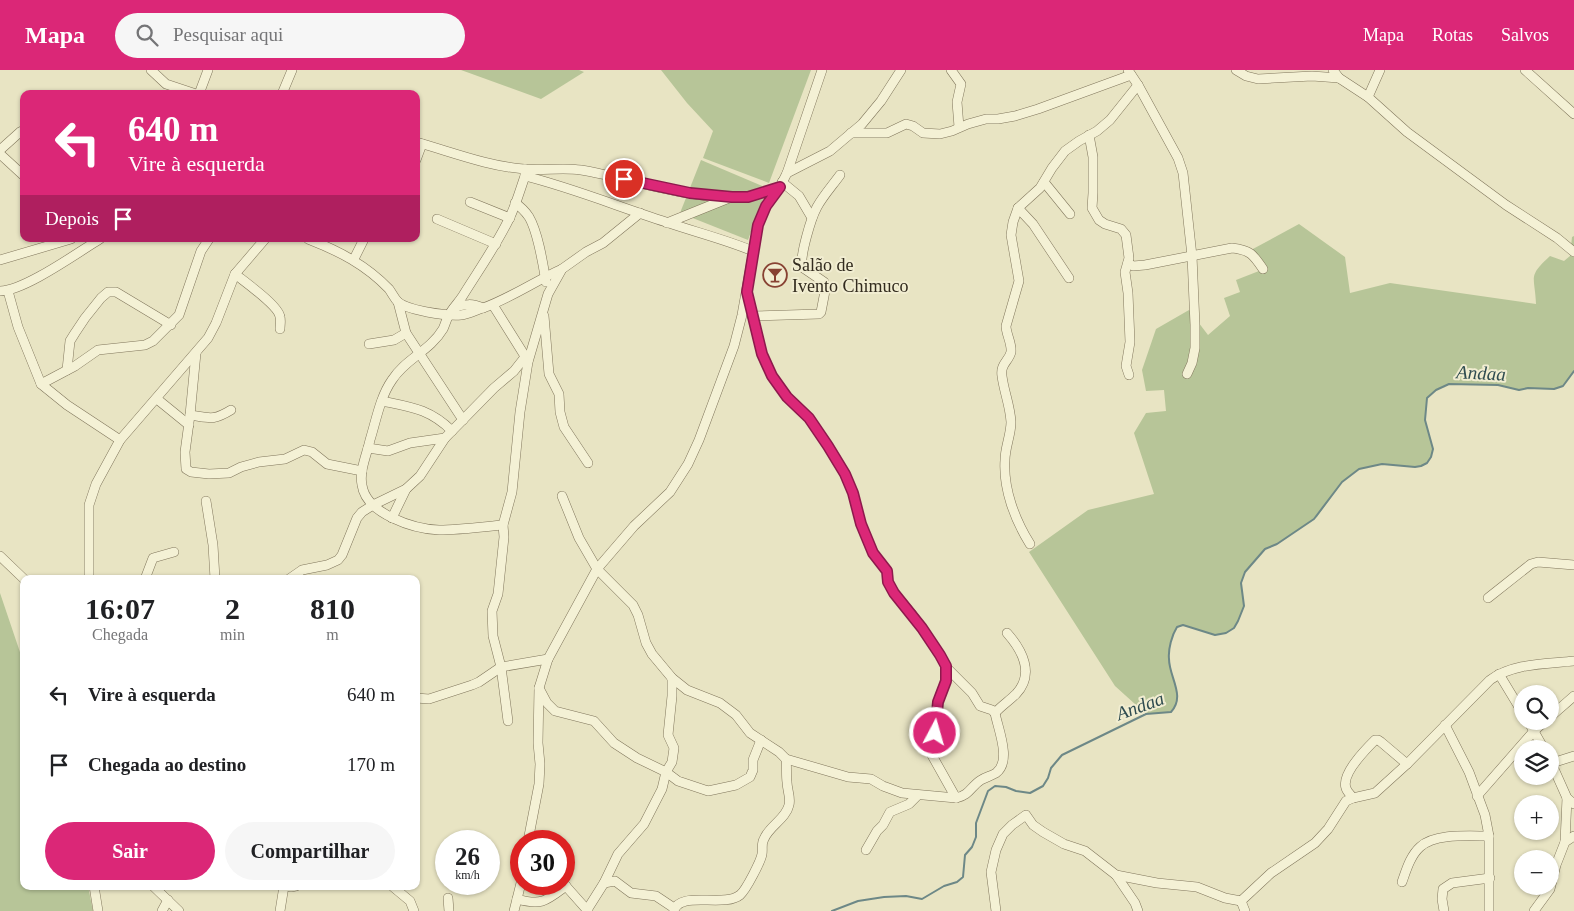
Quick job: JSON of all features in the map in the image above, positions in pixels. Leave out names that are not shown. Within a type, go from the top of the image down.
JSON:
[{"type":"street","points":[[151,70],[166,84],[185,90]]},
{"type":"street","points":[[200,90],[208,70]]},
{"type":"street","points":[[284,90],[292,70]]},
{"type":"street","points":[[531,830],[539,784],[539,688],[548,659],[598,569],[634,526],[670,492],[688,464],[699,440],[734,346],[747,292],[752,251],[758,225],[766,206],[787,173],[822,70]]},
{"type":"street","points":[[787,173],[830,151],[862,124],[881,101],[901,70]]},
{"type":"street","points":[[951,70],[961,84],[957,102],[959,127]]},
{"type":"street","points":[[1236,70],[1246,76],[1258,79],[1312,76],[1340,78]]},
{"type":"street","points":[[1333,70],[1340,78],[1368,97],[1407,132],[1506,205],[1557,238],[1574,252]]},
{"type":"street","points":[[1368,97],[1380,70]]},
{"type":"street","points":[[1526,70],[1574,114]]},
{"type":"street","points":[[851,133],[887,133],[906,124],[927,134],[952,132],[959,127],[986,119],[998,119],[1038,109],[1067,99],[1130,72],[1178,158],[1183,173],[1192,256],[1195,325],[1195,348],[1192,363],[1187,374]]},
{"type":"street","points":[[1030,544],[1020,528],[1012,505],[1006,484],[1004,460],[1011,425],[1008,396],[1002,370],[1011,350],[1006,326],[1019,281],[1011,235],[1012,222],[1018,208],[1040,188],[1052,168],[1065,152],[1110,120],[1138,85]]},
{"type":"street","points":[[0,150],[20,132]]},
{"type":"street","points":[[1089,135],[1093,157],[1092,208],[1099,220],[1105,224],[1121,228],[1126,235],[1129,258],[1126,272],[1130,342],[1126,366],[1128,375]]},
{"type":"street","points":[[420,143],[525,173],[667,223],[731,241],[752,251]]},
{"type":"street","points":[[0,154],[20,172]]},
{"type":"street","points":[[525,173],[558,169],[579,170],[690,193],[732,197],[748,197],[781,185]]},
{"type":"street","points":[[503,525],[439,530],[422,528],[392,518],[373,505],[363,492],[361,483],[368,448],[390,381],[401,367],[434,341],[443,329],[452,311],[496,244],[510,218],[525,173]]},
{"type":"street","points":[[752,316],[819,314],[821,312],[825,291],[824,282],[802,267],[802,255],[817,207],[840,175]]},
{"type":"street","points":[[1044,182],[1070,214]]},
{"type":"street","points":[[781,185],[799,196],[812,218]]},
{"type":"street","points":[[667,223],[732,197]]},
{"type":"street","points":[[470,202],[510,218]]},
{"type":"street","points":[[515,203],[524,210],[535,232],[548,294]]},
{"type":"street","points":[[1018,208],[1033,224],[1069,278]]},
{"type":"street","points":[[398,302],[421,310],[452,311],[461,315],[493,305],[545,276],[562,269],[586,252],[603,243],[640,214]]},
{"type":"street","points":[[437,219],[496,244]]},
{"type":"street","points":[[0,260],[61,242]]},
{"type":"street","points":[[95,242],[29,282],[4,291],[41,384],[67,405],[120,440]]},
{"type":"street","points":[[41,384],[75,366],[98,350],[145,344],[153,341],[179,315],[201,251],[207,242]]},
{"type":"street","points":[[89,575],[89,505],[96,484],[120,440],[208,338],[216,324],[235,274],[262,242]]},
{"type":"street","points":[[315,242],[354,259],[390,290],[398,302],[406,333],[463,420]]},
{"type":"street","points":[[354,259],[362,242]]},
{"type":"street","points":[[1128,263],[1133,266],[1145,265],[1232,248],[1251,253],[1256,257],[1263,269]]},
{"type":"street","points":[[508,721],[501,667],[494,636],[492,611],[498,594],[504,537],[503,525],[512,492],[527,359],[548,294],[562,269]]},
{"type":"street","points":[[235,274],[276,309],[280,315],[280,329]]},
{"type":"street","points":[[67,370],[70,341],[85,318],[108,292],[116,292],[171,325]]},
{"type":"street","points":[[562,496],[579,538],[598,569],[633,605],[646,643],[652,654],[672,678],[687,690],[720,703],[736,715],[750,733],[786,759],[848,776],[871,779],[892,790],[918,795],[956,798],[964,795],[982,779],[998,771],[1002,763],[1003,748],[995,713],[980,706],[972,693],[946,666],[912,614],[894,593],[888,582],[887,571],[873,553],[861,524],[853,493],[845,474],[809,418],[787,397],[772,376],[762,354],[747,292]]},
{"type":"street","points":[[493,305],[527,359]]},
{"type":"street","points":[[543,308],[549,374],[559,394],[560,412],[564,427],[588,463]]},
{"type":"street","points":[[368,344],[394,340],[406,333]]},
{"type":"street","points":[[196,353],[184,452],[186,468],[191,472],[209,474],[229,473],[240,467],[259,462],[285,459],[304,450],[312,452],[327,464],[362,471]]},
{"type":"street","points":[[295,575],[302,570],[327,565],[338,560],[342,555],[357,518],[362,512],[406,489],[427,468],[449,434],[494,388],[527,359]]},
{"type":"street","points":[[157,399],[189,420],[212,418],[231,410]]},
{"type":"street","points":[[382,401],[420,410],[441,420],[449,434]]},
{"type":"street","points":[[368,448],[388,450],[449,434]]},
{"type":"street","points":[[392,518],[406,489]]},
{"type":"street","points":[[206,501],[213,545],[215,575]]},
{"type":"street","points":[[147,575],[153,558],[174,552]]},
{"type":"street","points":[[0,556],[20,575]]},
{"type":"street","points":[[1488,598],[1531,564],[1538,562],[1574,565]]},
{"type":"street","points":[[995,713],[1017,692],[1024,679],[1025,664],[1023,657],[1016,643],[1007,633]]},
{"type":"street","points":[[420,698],[429,699],[472,685],[501,667],[548,659]]},
{"type":"street","points":[[1241,901],[1271,873],[1314,843],[1328,829],[1346,801],[1376,793],[1490,680],[1499,674],[1515,668],[1574,661]]},
{"type":"street","points":[[946,666],[946,681],[938,702],[935,733],[924,741],[956,798]]},
{"type":"street","points":[[1499,674],[1514,699]]},
{"type":"street","points":[[574,895],[588,911],[618,854],[644,824],[654,807],[662,789],[666,772],[672,762],[674,748],[668,735],[672,678]]},
{"type":"street","points":[[539,688],[547,703],[555,711],[594,721],[614,743],[637,758],[666,772],[678,782],[708,791],[736,785],[751,775],[753,760],[761,740]]},
{"type":"street","points":[[1559,709],[1574,696]]},
{"type":"street","points":[[1445,725],[1469,772],[1485,815],[1489,836],[1489,911]]},
{"type":"street","points":[[1477,796],[1534,731],[1539,740]]},
{"type":"street","points":[[1353,798],[1346,790],[1347,778],[1360,756],[1375,740],[1381,742],[1407,764]]},
{"type":"street","points":[[1559,760],[1574,756]]},
{"type":"street","points":[[604,883],[614,881],[631,893],[656,896],[674,909],[682,901],[732,900],[739,896],[746,888],[762,855],[763,841],[788,809],[790,798],[786,781],[786,759]]},
{"type":"street","points":[[1534,911],[1550,889],[1556,865],[1565,842],[1571,801],[1559,778]]},
{"type":"street","points":[[866,850],[890,812],[909,804],[918,795]]},
{"type":"street","points":[[996,911],[991,872],[996,850],[1003,834],[1026,815],[1033,825],[1043,832],[1064,844],[1085,851],[1116,876],[1135,903],[1138,911]]},
{"type":"street","points":[[1402,882],[1410,861],[1420,847],[1435,840],[1455,836],[1489,836]]},
{"type":"street","points":[[1565,842],[1574,836]]},
{"type":"street","points":[[1116,876],[1197,887],[1225,898],[1241,901]]},
{"type":"street","points":[[1444,911],[1443,889],[1452,883],[1490,878]]},
{"type":"street","points":[[95,890],[98,911]]},
{"type":"street","points":[[158,890],[179,911]]},
{"type":"street","points":[[280,911],[284,890]]},
{"type":"street","points":[[397,890],[410,901],[414,911]]},
{"type":"street","points":[[514,911],[519,895]]},
{"type":"street","points":[[518,898],[530,903],[542,902],[551,895]]},
{"type":"street","points":[[448,898],[449,911]]},
{"type":"street","points":[[162,911],[168,900]]},
{"type":"street","points":[[1241,901],[1245,911]]},
{"type":"green space","points":[[461,70],[579,70],[584,72],[541,99]]},
{"type":"green space","points":[[661,70],[811,70],[769,183],[703,158],[713,131],[687,103]]},
{"type":"green space","points":[[701,160],[767,188],[748,240],[680,213]]},
{"type":"green space","points":[[1299,224],[1345,257],[1350,293],[1390,283],[1536,304],[1535,273],[1550,256],[1564,261],[1570,256],[1572,237],[1574,236],[1574,371],[1563,386],[1554,389],[1528,388],[1519,390],[1498,385],[1449,384],[1436,390],[1427,398],[1425,420],[1433,449],[1427,463],[1415,467],[1382,464],[1359,469],[1342,482],[1317,517],[1277,544],[1265,549],[1245,572],[1241,583],[1244,606],[1234,628],[1226,633],[1215,635],[1184,625],[1177,628],[1171,642],[1169,655],[1177,693],[1175,706],[1171,712],[1146,714],[1115,686],[1029,552],[1088,510],[1154,494],[1134,433],[1146,413],[1166,411],[1164,390],[1146,391],[1142,370],[1156,329],[1189,310],[1208,335],[1230,316],[1224,298],[1240,292],[1236,280],[1259,271],[1251,250]]},
{"type":"green space","points":[[0,593],[20,652],[20,890],[89,890],[93,911],[0,911]]},
{"type":"waterway","name":"Andaa","points":[[832,911],[858,901],[884,897],[906,896],[922,899],[944,886],[957,882],[963,877],[965,855],[972,847],[976,837],[976,823],[988,791],[995,786],[1030,793],[1043,786],[1051,768],[1062,755],[1146,714],[1171,712],[1177,700],[1177,693],[1170,666],[1169,651],[1177,627],[1183,625],[1215,635],[1226,633],[1234,628],[1244,606],[1241,583],[1245,572],[1265,549],[1277,544],[1314,519],[1342,482],[1359,469],[1382,464],[1415,467],[1427,463],[1433,449],[1425,420],[1427,398],[1436,390],[1449,384],[1498,385],[1519,390],[1528,388],[1554,389],[1563,386],[1574,371]]},
{"type":"place","name":"Salão de Ivento Chimuco","points":[[775,275]]},
{"type":"route","points":[[624,179],[654,187],[690,193],[732,197],[748,197],[780,187],[766,206],[758,225],[752,251],[747,292],[762,354],[772,376],[787,397],[804,411],[845,474],[853,493],[861,524],[873,553],[887,571],[888,582],[894,593],[922,628],[946,666],[946,681],[938,702],[935,733]]}]
